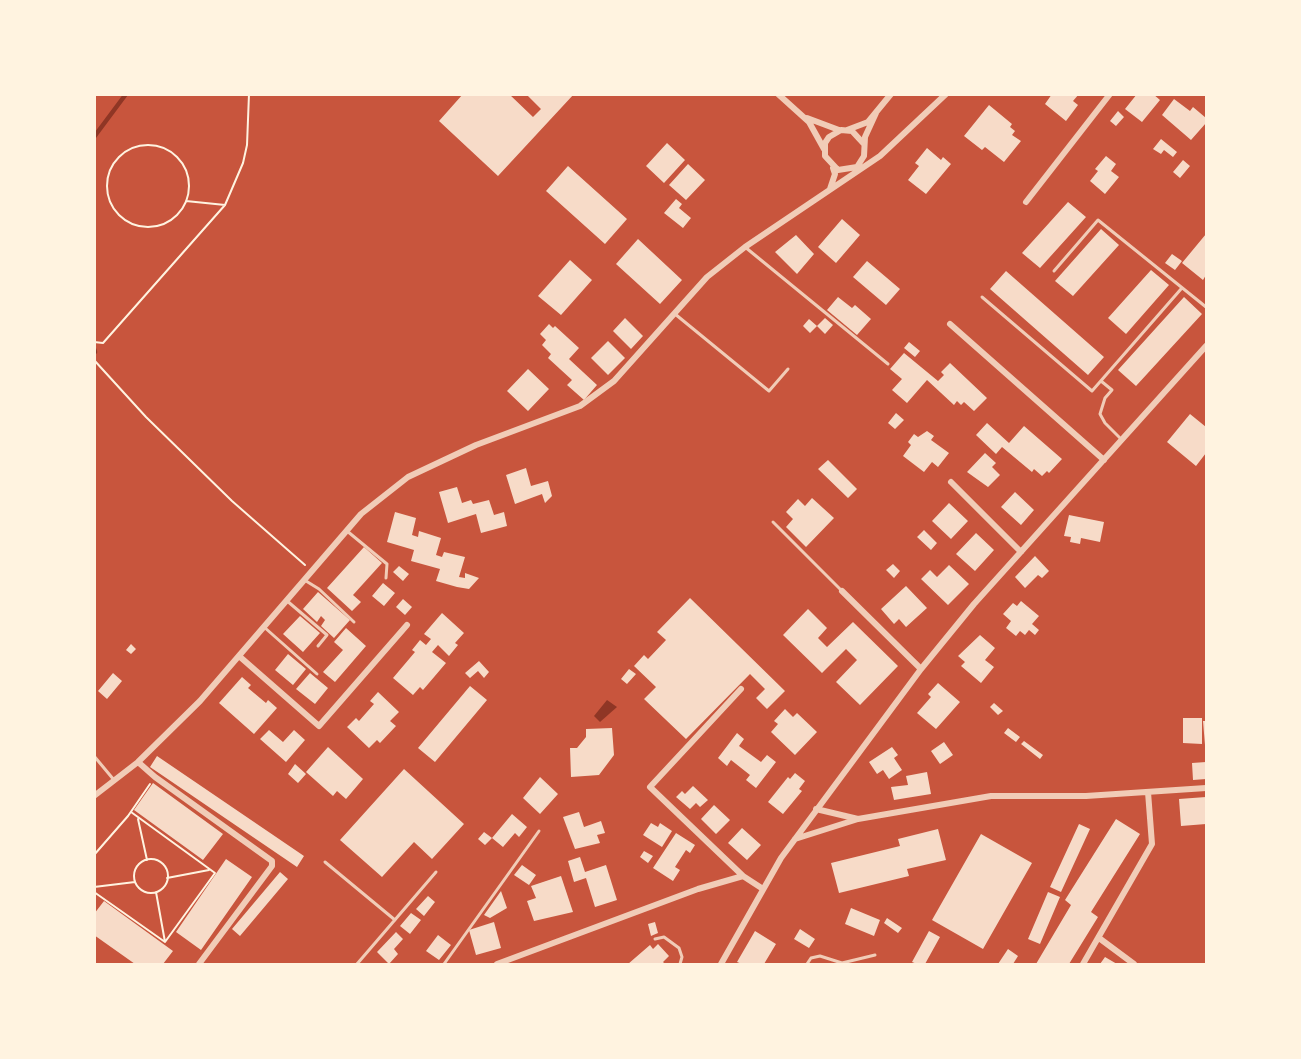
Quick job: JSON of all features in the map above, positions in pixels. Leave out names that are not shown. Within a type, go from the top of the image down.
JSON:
[{"type":"street","points":[[778,94],[815,130],[825,156],[833,169],[849,178]]},
{"type":"street","points":[[824,149],[829,137],[863,125],[891,94]]},
{"type":"street","points":[[94,796],[138,762],[200,701],[361,514],[408,477],[476,445],[580,406],[614,381],[707,277],[746,247],[872,163],[911,130],[946,94]]},
{"type":"street","points":[[1026,202],[1110,94]]},
{"type":"street","points":[[857,173],[864,157],[864,144],[876,113]]},
{"type":"street","points":[[801,115],[820,125],[857,134],[864,144]]},
{"type":"street","points":[[864,157],[872,163]]},
{"type":"street","points":[[833,169],[851,170],[864,157]]},
{"type":"street","points":[[830,190],[833,169]]},
{"type":"street","points":[[950,324],[1104,460]]},
{"type":"street","points":[[722,964],[763,889],[794,839],[921,669],[974,603],[1206,346]]},
{"type":"street","points":[[951,482],[1021,552]]},
{"type":"street","points":[[842,591],[921,669]]},
{"type":"street","points":[[239,656],[319,726],[407,625]]},
{"type":"street","points":[[741,689],[650,787],[743,876],[763,889]]},
{"type":"street","points":[[138,762],[154,777],[272,861],[272,866],[199,964]]},
{"type":"street","points":[[794,839],[858,819],[991,796],[1086,796],[1206,788]]},
{"type":"street","points":[[1083,964],[1152,844],[1148,792]]},
{"type":"street","points":[[816,809],[858,819]]},
{"type":"street","points":[[497,964],[698,889],[743,876]]},
{"type":"street","points":[[1099,938],[1134,964]]},
{"type":"lane","points":[[1054,271],[1098,220],[1206,308]]},
{"type":"lane","points":[[746,247],[888,364]]},
{"type":"lane","points":[[982,297],[1092,391],[1181,289]]},
{"type":"lane","points":[[674,313],[769,391],[788,369]]},
{"type":"lane","points":[[1101,381],[1112,390],[1105,398],[1100,414],[1105,423],[1122,440]]},
{"type":"lane","points":[[772,522],[842,591]]},
{"type":"lane","points":[[347,531],[387,564],[386,578]]},
{"type":"lane","points":[[304,580],[319,589],[354,622]]},
{"type":"lane","points":[[286,600],[327,635],[318,646]]},
{"type":"lane","points":[[264,627],[317,674]]},
{"type":"lane","points":[[94,756],[115,781]]},
{"type":"lane","points":[[444,964],[539,831]]},
{"type":"lane","points":[[325,862],[394,920]]},
{"type":"lane","points":[[357,964],[436,872]]},
{"type":"lane","points":[[655,939],[663,937],[679,948],[682,957],[680,964]]},
{"type":"lane","points":[[807,964],[811,958],[820,956],[842,963],[875,955]]},
{"type":"path","points":[[94,342],[103,343],[225,206],[243,163],[247,145],[249,94]]},
{"type":"path","points":[[136,146],[163,148],[178,158],[188,174],[186,201],[176,216],[168,222],[151,227],[132,224],[117,214],[108,198],[107,179],[110,170],[120,155],[136,146]]},
{"type":"path","points":[[186,201],[225,206]]},
{"type":"path","points":[[94,360],[146,417],[232,501],[312,570]]},
{"type":"path","points":[[94,855],[130,812],[154,777]]},
{"type":"path","points":[[130,812],[215,873],[165,942]]},
{"type":"path","points":[[138,818],[147,860]]},
{"type":"path","points":[[147,860],[162,864],[167,878],[164,886],[156,892],[141,890],[135,882],[136,868],[147,860]]},
{"type":"path","points":[[167,878],[210,870]]},
{"type":"path","points":[[94,887],[135,882]]},
{"type":"path","points":[[94,892],[165,942]]},
{"type":"path","points":[[156,892],[165,942]]},
{"type":"shaded area","points":[[607,700],[617,707],[600,722],[594,716]]},
{"type":"building","points":[[463,94],[509,94],[533,117],[541,109],[526,94],[574,94],[498,176],[439,121]]},
{"type":"building","points":[[1052,94],[1079,94],[1073,101],[1078,105],[1066,121],[1045,104]]},
{"type":"building","points":[[1137,94],[1153,94],[1160,100],[1142,122],[1125,109]]},
{"type":"building","points":[[1174,99],[1190,111],[1193,107],[1206,118],[1206,123],[1191,140],[1162,115]]},
{"type":"building","points":[[989,105],[1012,124],[1010,127],[1015,131],[1012,135],[1021,141],[1004,162],[985,147],[982,150],[964,136]]},
{"type":"building","points":[[1118,111],[1124,117],[1116,126],[1110,121]]},
{"type":"building","points":[[1161,139],[1177,152],[1173,157],[1164,150],[1161,154],[1153,149]]},
{"type":"building","points":[[667,143],[685,160],[664,183],[646,166]]},
{"type":"building","points":[[927,148],[941,160],[943,157],[951,164],[926,194],[908,180],[919,166],[915,163]]},
{"type":"building","points":[[1106,156],[1116,164],[1111,171],[1119,177],[1105,194],[1090,181],[1098,171],[1095,169]]},
{"type":"building","points":[[1183,160],[1190,166],[1180,178],[1173,172]]},
{"type":"building","points":[[688,164],[705,180],[686,200],[669,185]]},
{"type":"building","points":[[568,166],[627,219],[605,244],[546,191]]},
{"type":"building","points":[[676,199],[682,204],[679,208],[691,218],[683,228],[664,213]]},
{"type":"building","points":[[1068,202],[1086,217],[1040,268],[1022,253]]},
{"type":"building","points":[[842,219],[860,235],[836,263],[818,247]]},
{"type":"building","points":[[1101,229],[1119,245],[1073,296],[1055,281]]},
{"type":"building","points":[[1206,234],[1206,275],[1203,280],[1182,263]]},
{"type":"building","points":[[796,235],[814,254],[797,274],[775,252]]},
{"type":"building","points":[[638,239],[682,280],[660,304],[616,264]]},
{"type":"building","points":[[1172,254],[1182,261],[1175,270],[1165,263]]},
{"type":"building","points":[[570,260],[592,280],[561,315],[538,296]]},
{"type":"building","points":[[867,261],[900,289],[886,305],[853,277]]},
{"type":"building","points":[[1151,270],[1169,285],[1126,334],[1108,318]]},
{"type":"building","points":[[1006,271],[1104,357],[1088,375],[990,289]]},
{"type":"building","points":[[838,297],[852,308],[855,305],[871,319],[857,335],[827,310]]},
{"type":"building","points":[[1184,297],[1202,314],[1136,386],[1118,370]]},
{"type":"building","points":[[625,318],[643,336],[631,349],[613,331]]},
{"type":"building","points":[[825,318],[833,325],[825,334],[817,326]]},
{"type":"building","points":[[809,319],[817,326],[810,333],[803,326]]},
{"type":"building","points":[[549,324],[553,328],[555,326],[579,348],[569,359],[597,385],[584,400],[567,385],[572,380],[548,358],[551,354],[542,345],[546,340],[540,334]]},
{"type":"building","points":[[608,341],[625,358],[608,375],[591,358]]},
{"type":"building","points":[[909,342],[920,351],[915,357],[904,348]]},
{"type":"building","points":[[904,353],[938,381],[944,375],[941,372],[950,363],[987,398],[974,411],[964,402],[961,405],[957,401],[954,405],[927,380],[907,403],[892,390],[902,379],[890,369]]},
{"type":"building","points":[[528,369],[549,389],[528,411],[507,391]]},
{"type":"building","points":[[896,413],[904,420],[895,429],[888,423]]},
{"type":"building","points":[[1190,414],[1206,427],[1206,453],[1196,466],[1167,442]]},
{"type":"building","points":[[987,423],[1009,443],[1024,426],[1062,459],[1049,473],[1047,471],[1042,476],[1034,469],[1032,472],[1002,447],[996,454],[976,435]]},
{"type":"building","points":[[927,431],[934,436],[931,440],[949,453],[938,467],[932,462],[924,472],[903,456],[911,445],[908,442],[914,434],[918,437]]},
{"type":"building","points":[[985,453],[996,463],[992,467],[1000,475],[988,487],[967,472]]},
{"type":"building","points":[[828,460],[857,489],[848,498],[818,469]]},
{"type":"building","points":[[526,468],[531,486],[548,481],[552,496],[545,503],[542,494],[515,504],[506,475]]},
{"type":"building","points":[[457,487],[462,503],[471,500],[473,504],[489,500],[494,515],[504,512],[507,526],[481,533],[476,514],[448,523],[439,492]]},
{"type":"building","points":[[1015,492],[1034,510],[1021,525],[1001,507]]},
{"type":"building","points":[[812,498],[834,518],[806,547],[786,527],[793,519],[786,512],[798,499],[805,506]]},
{"type":"building","points":[[949,503],[968,521],[951,539],[932,521]]},
{"type":"building","points":[[395,512],[416,518],[412,535],[418,537],[419,531],[441,538],[436,555],[442,557],[444,552],[465,557],[459,577],[465,578],[465,573],[479,578],[469,589],[436,581],[440,569],[411,561],[414,550],[387,542]]},
{"type":"building","points":[[1069,515],[1104,522],[1100,542],[1081,538],[1080,544],[1070,542],[1071,537],[1064,536]]},
{"type":"building","points":[[924,530],[937,543],[931,550],[917,537]]},
{"type":"building","points":[[976,533],[994,550],[975,571],[956,554]]},
{"type":"building","points":[[364,547],[382,563],[353,595],[361,602],[352,611],[327,588]]},
{"type":"building","points":[[1035,556],[1049,571],[1042,578],[1038,575],[1025,588],[1015,577]]},
{"type":"building","points":[[893,564],[900,571],[894,578],[886,570]]},
{"type":"building","points":[[949,565],[969,584],[948,605],[921,579],[930,570],[937,577]]},
{"type":"building","points":[[399,566],[409,574],[403,581],[393,572]]},
{"type":"building","points":[[383,583],[395,593],[384,606],[372,596]]},
{"type":"building","points":[[906,586],[927,608],[906,627],[899,619],[894,624],[881,609]]},
{"type":"building","points":[[318,592],[350,620],[334,638],[321,626],[325,620],[321,616],[317,622],[303,609]]},
{"type":"building","points":[[690,598],[785,691],[767,709],[756,698],[765,689],[750,674],[686,739],[644,699],[656,687],[634,666],[644,655],[648,659],[666,640],[657,632]]},
{"type":"building","points":[[403,599],[412,607],[405,615],[396,607]]},
{"type":"building","points":[[1021,601],[1039,616],[1032,624],[1039,630],[1035,635],[1029,630],[1025,635],[1020,631],[1016,636],[1006,628],[1011,621],[1003,614],[1013,603],[1017,606]]},
{"type":"building","points":[[808,609],[827,628],[818,638],[827,647],[853,622],[898,666],[860,705],[836,682],[857,660],[846,649],[822,673],[783,635]]},
{"type":"building","points":[[442,613],[464,633],[455,643],[458,645],[449,656],[438,645],[432,652],[446,663],[423,690],[420,687],[413,695],[393,678],[415,652],[412,650],[420,640],[426,645],[431,639],[424,634]]},
{"type":"building","points":[[300,616],[320,633],[303,652],[283,634]]},
{"type":"building","points":[[346,628],[366,646],[335,682],[323,672],[343,650],[334,642]]},
{"type":"building","points":[[980,635],[995,648],[985,660],[994,667],[981,683],[961,666],[965,662],[958,656]]},
{"type":"building","points":[[131,644],[136,649],[131,654],[126,650]]},
{"type":"building","points":[[288,654],[306,669],[293,685],[275,670]]},
{"type":"building","points":[[479,661],[489,672],[484,678],[478,671],[470,678],[465,673]]},
{"type":"building","points":[[629,669],[636,674],[627,684],[621,679]]},
{"type":"building","points":[[113,673],[122,681],[107,699],[98,691]]},
{"type":"building","points":[[310,673],[328,688],[315,704],[296,689]]},
{"type":"building","points":[[242,677],[251,685],[248,688],[266,703],[268,700],[277,708],[254,734],[219,703]]},
{"type":"building","points":[[938,683],[960,702],[936,729],[917,713],[931,697],[928,694]]},
{"type":"building","points":[[470,686],[487,700],[435,762],[418,748]]},
{"type":"building","points":[[378,692],[399,712],[390,721],[396,726],[380,743],[377,740],[369,748],[347,727],[356,718],[359,721],[374,704],[370,701]]},
{"type":"building","points":[[994,703],[1003,711],[998,715],[990,707]]},
{"type":"building","points":[[785,709],[793,717],[797,713],[817,732],[795,755],[771,732],[778,724],[774,721]]},
{"type":"building","points":[[1183,718],[1202,718],[1202,744],[1183,743]]},
{"type":"building","points":[[1203,721],[1206,721],[1206,745],[1205,745]]},
{"type":"building","points":[[612,728],[614,755],[599,775],[571,777],[570,748],[577,748],[586,737],[586,729]]},
{"type":"building","points":[[1008,728],[1020,737],[1016,742],[1004,733]]},
{"type":"building","points":[[269,730],[283,742],[294,730],[305,740],[286,762],[260,739]]},
{"type":"building","points":[[737,733],[744,739],[739,746],[761,762],[767,755],[776,762],[756,788],[746,780],[750,775],[731,760],[727,766],[718,758]]},
{"type":"building","points":[[1024,741],[1043,755],[1040,759],[1021,744]]},
{"type":"building","points":[[944,742],[953,755],[940,764],[931,751]]},
{"type":"building","points":[[328,747],[363,779],[346,799],[337,791],[333,796],[306,772]]},
{"type":"building","points":[[892,747],[898,755],[894,758],[902,770],[889,779],[883,770],[877,774],[869,762]]},
{"type":"building","points":[[157,756],[304,856],[297,867],[150,767]]},
{"type":"building","points":[[1206,762],[1206,779],[1193,780],[1192,763]]},
{"type":"building","points":[[295,764],[306,774],[298,783],[288,774]]},
{"type":"building","points":[[404,769],[464,824],[432,859],[414,842],[382,877],[340,840]]},
{"type":"building","points":[[927,772],[931,794],[894,800],[891,787],[908,785],[906,776]]},
{"type":"building","points":[[795,773],[805,781],[799,789],[802,791],[783,814],[768,802],[788,777],[790,779]]},
{"type":"building","points":[[540,777],[558,794],[540,814],[523,798]]},
{"type":"building","points":[[153,783],[223,834],[203,860],[134,810]]},
{"type":"building","points":[[693,786],[708,800],[700,807],[696,803],[690,809],[676,797],[682,791],[685,794]]},
{"type":"building","points":[[1206,797],[1206,824],[1181,826],[1179,799]]},
{"type":"building","points":[[714,805],[730,820],[716,834],[701,819]]},
{"type":"building","points":[[579,812],[584,827],[601,821],[605,833],[597,835],[600,843],[575,849],[563,817]]},
{"type":"building","points":[[512,814],[527,827],[519,837],[515,833],[503,847],[492,838]]},
{"type":"building","points":[[1116,819],[1140,834],[1091,912],[1098,917],[1069,964],[1036,964],[1071,905],[1065,900]]},
{"type":"building","points":[[651,823],[658,827],[660,823],[672,831],[662,847],[643,835]]},
{"type":"building","points":[[1079,824],[1090,829],[1061,892],[1050,887]]},
{"type":"building","points":[[742,828],[761,845],[747,860],[728,843]]},
{"type":"building","points":[[938,829],[946,860],[907,869],[909,876],[839,893],[831,863],[900,846],[898,839]]},
{"type":"building","points":[[484,832],[492,838],[485,845],[478,839]]},
{"type":"building","points":[[676,833],[695,845],[690,853],[686,850],[675,867],[680,870],[673,881],[653,868]]},
{"type":"building","points":[[981,834],[1032,863],[983,949],[932,920]]},
{"type":"building","points":[[644,851],[653,856],[648,863],[640,857]]},
{"type":"building","points":[[580,857],[585,872],[606,865],[617,900],[595,907],[586,878],[574,882],[568,861]]},
{"type":"building","points":[[226,859],[252,877],[201,950],[176,932]]},
{"type":"building","points":[[522,865],[536,875],[529,885],[514,875]]},
{"type":"building","points":[[280,872],[288,879],[240,936],[232,929]]},
{"type":"building","points":[[561,876],[573,912],[534,921],[527,901],[536,898],[531,886]]},
{"type":"building","points":[[501,891],[507,908],[490,918],[484,915]]},
{"type":"building","points":[[1048,892],[1060,897],[1040,944],[1028,939]]},
{"type":"building","points":[[428,896],[435,902],[424,916],[416,909]]},
{"type":"building","points":[[104,901],[173,951],[163,964],[135,964],[94,935],[94,914]]},
{"type":"building","points":[[851,908],[880,920],[874,936],[845,924]]},
{"type":"building","points":[[411,913],[421,920],[410,934],[400,926]]},
{"type":"building","points":[[887,918],[902,928],[898,933],[884,923]]},
{"type":"building","points":[[494,922],[501,948],[476,955],[469,930]]},
{"type":"building","points":[[655,922],[658,933],[651,936],[648,924]]},
{"type":"building","points":[[800,929],[815,939],[809,948],[794,939]]},
{"type":"building","points":[[755,931],[776,944],[764,964],[737,962]]},
{"type":"building","points":[[929,931],[940,937],[925,964],[912,962]]},
{"type":"building","points":[[396,932],[403,939],[394,949],[398,954],[389,964],[377,952]]},
{"type":"building","points":[[438,935],[451,945],[439,960],[426,951]]},
{"type":"building","points":[[658,944],[669,956],[663,962],[665,964],[628,964],[650,945],[653,949]]},
{"type":"building","points":[[1008,949],[1018,956],[1013,964],[998,964]]},
{"type":"building","points":[[1105,957],[1117,964],[1100,964]]},
{"type":"waterway","points":[[94,137],[126,94]]}]
